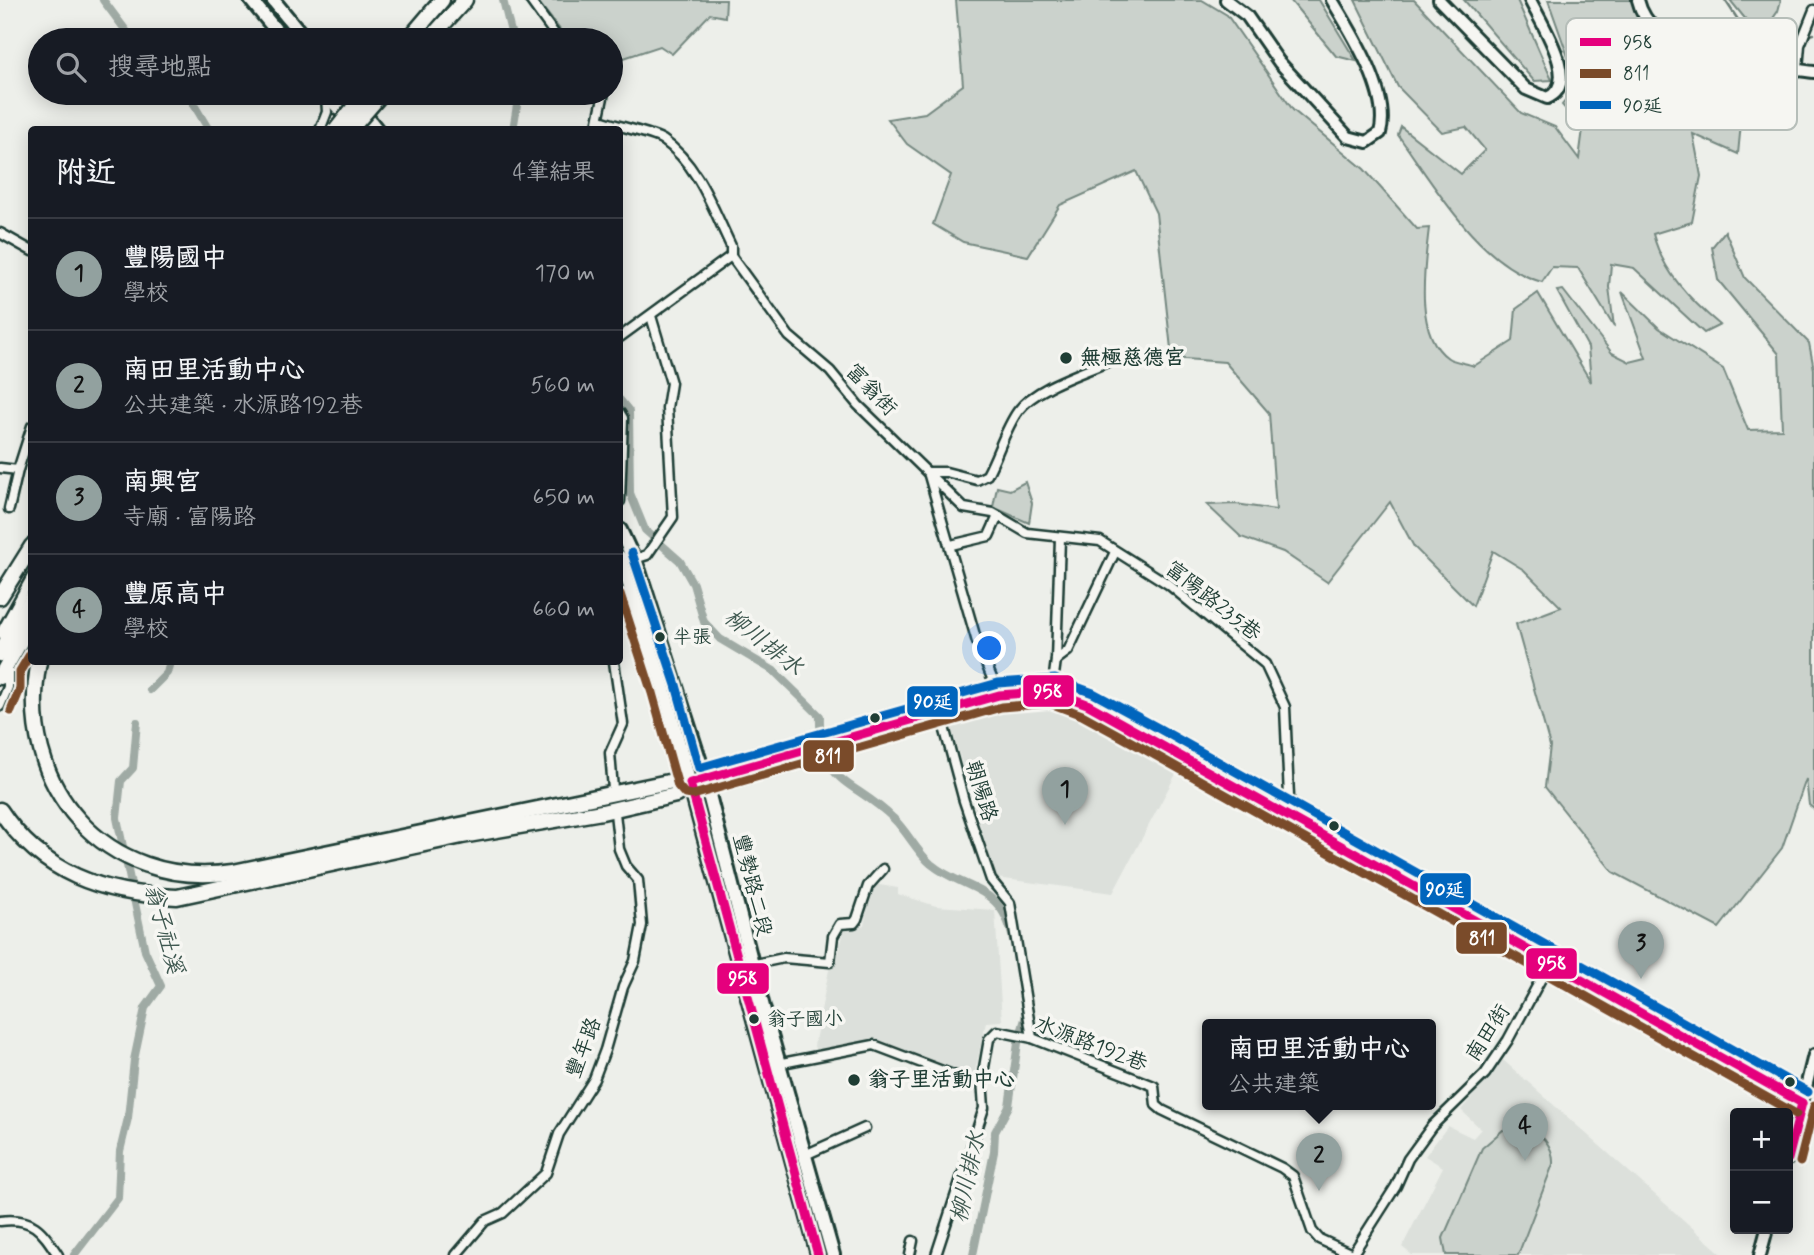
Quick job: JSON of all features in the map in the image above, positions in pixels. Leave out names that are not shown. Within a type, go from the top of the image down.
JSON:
[{"type":"highway","points":[[418,28],[442,0]]},
{"type":"highway","points":[[440,28],[465,0]]},
{"type":"highway","points":[[337,126],[349,105]]},
{"type":"highway","points":[[356,126],[373,105]]},
{"type":"highway","points":[[0,597],[28,552]]},
{"type":"highway","points":[[2,667],[28,608]]},
{"type":"highway","points":[[2,667],[28,629]]},
{"type":"highway","points":[[39,665],[34,699],[35,728],[49,779],[91,831],[139,863],[204,876],[461,830]]},
{"type":"highway","points":[[0,810],[21,837],[62,872],[141,895],[190,894],[673,781],[690,783]]},
{"type":"main road","points":[[251,0],[274,28]]},
{"type":"main road","points":[[273,0],[296,28]]},
{"type":"main road","points":[[335,105],[352,126]]},
{"type":"main road","points":[[360,105],[374,126]]},
{"type":"main road","name":"豐勢路二段","points":[[625,560],[707,776],[708,791],[753,966],[772,1065],[818,1255]]},
{"type":"main road","name":"豐勢路二段","points":[[625,560],[664,689],[737,962],[805,1155],[834,1255]]},
{"type":"street","points":[[530,0],[550,28]]},
{"type":"street","points":[[1226,0],[1254,23],[1279,62],[1339,128],[1358,142],[1367,142],[1380,133],[1381,107],[1363,54],[1332,0]]},
{"type":"street","points":[[1439,0],[1526,89],[1547,98],[1562,87],[1561,69],[1530,0]]},
{"type":"street","points":[[1638,0],[1646,18]]},
{"type":"street","points":[[1814,10],[1806,24],[1800,45],[1798,69],[1814,72]]},
{"type":"street","points":[[322,126],[327,112],[326,105]]},
{"type":"street","points":[[332,126],[349,105]]},
{"type":"street","points":[[598,126],[602,105]]},
{"type":"street","points":[[356,126],[364,115]]},
{"type":"street","name":"富翁街","points":[[600,120],[620,126]]},
{"type":"street","name":"富翁街","points":[[623,127],[662,139],[690,167],[731,246],[731,256],[789,336],[830,372],[858,405],[928,472],[977,642],[999,695]]},
{"type":"street","points":[[0,233],[28,249]]},
{"type":"street","points":[[623,335],[731,256]]},
{"type":"street","points":[[625,560],[647,555],[673,517],[667,408],[671,383],[650,316]]},
{"type":"street","points":[[928,472],[946,472],[978,480],[987,475],[1021,407],[1070,377],[1081,376],[1119,358]]},
{"type":"street","points":[[9,509],[28,439]]},
{"type":"street","points":[[0,468],[18,470]]},
{"type":"street","name":"富陽路235巷","points":[[928,472],[964,508],[998,516],[1027,533],[1100,541],[1168,584],[1265,664],[1285,708],[1289,797],[1283,813]]},
{"type":"street","points":[[951,545],[989,536],[998,516]]},
{"type":"street","points":[[1052,691],[1056,660],[1060,538]]},
{"type":"street","points":[[1056,660],[1068,651],[1115,552]]},
{"type":"street","points":[[0,634],[28,583]]},
{"type":"street","points":[[612,789],[611,748],[623,724],[615,665]]},
{"type":"street","points":[[0,706],[8,687],[2,667]]},
{"type":"street","points":[[690,783],[999,695],[1052,691],[1087,704],[1802,1103]]},
{"type":"street","name":"朝陽路","points":[[940,712],[964,801],[990,880],[1010,903],[1032,1038]]},
{"type":"street","name":"豐年路","points":[[456,1255],[485,1221],[503,1213],[546,1173],[559,1134],[594,1079],[605,1050],[623,987],[635,961],[642,925],[638,880],[620,854],[615,813]]},
{"type":"street","points":[[737,962],[753,966],[784,958],[830,962],[835,929],[840,924],[854,923],[868,886],[883,869]]},
{"type":"street","name":"南田街","points":[[1353,1255],[1424,1137],[1485,1074],[1508,1040],[1550,962]]},
{"type":"street","name":"水源路192巷","points":[[982,1079],[992,1033],[997,1031],[1032,1038],[1154,1086],[1156,1105],[1162,1110],[1282,1168],[1293,1177],[1312,1231],[1319,1239],[1353,1255]]},
{"type":"street","points":[[772,1065],[874,1045],[968,1081],[982,1079],[984,1108],[936,1255]]},
{"type":"street","points":[[1793,1139],[1814,1055]]},
{"type":"street","points":[[805,1155],[865,1128]]},
{"type":"street","points":[[0,1222],[20,1219],[33,1225],[44,1233],[58,1255]]},
{"type":"street","points":[[1760,1255],[1766,1234]]},
{"type":"street","points":[[910,1255],[913,1241]]},
{"type":"shaded area","points":[[537,0],[726,0],[725,17],[710,14],[672,54],[660,46],[623,58],[623,28],[559,28]]},
{"type":"shaded area","points":[[956,0],[1202,0],[1227,15],[1293,110],[1364,169],[1417,229],[1429,228],[1424,278],[1426,316],[1437,347],[1448,358],[1474,366],[1513,341],[1516,309],[1538,293],[1591,382],[1588,347],[1557,291],[1563,290],[1612,353],[1630,362],[1646,358],[1622,292],[1659,328],[1723,369],[1748,430],[1782,429],[1779,354],[1718,280],[1712,247],[1725,231],[1745,278],[1809,343],[1814,369],[1814,809],[1809,805],[1806,779],[1782,848],[1719,928],[1613,872],[1545,787],[1550,746],[1516,624],[1561,607],[1524,570],[1493,551],[1473,606],[1414,547],[1390,502],[1327,582],[1283,552],[1241,537],[1207,505],[1236,504],[1276,510],[1269,413],[1225,362],[1172,358],[1156,213],[1136,171],[1060,205],[1028,256],[963,242],[933,224],[951,175],[907,144],[888,119],[925,113],[963,85]]},
{"type":"shaded area","points":[[1290,0],[1319,0],[1356,61],[1336,56]]},
{"type":"shaded area","points":[[1355,0],[1414,0],[1521,113],[1555,127],[1579,159],[1583,130],[1740,130],[1738,154],[1693,134],[1701,176],[1692,222],[1653,234],[1663,261],[1679,284],[1698,306],[1720,325],[1704,333],[1634,268],[1611,264],[1609,287],[1614,327],[1578,268],[1552,267],[1542,282],[1519,273],[1498,259],[1460,221],[1398,135],[1401,127],[1461,174],[1485,150],[1466,127],[1442,132],[1398,87]]},
{"type":"shaded area","points":[[1464,0],[1517,0],[1552,80],[1534,81]]},
{"type":"shaded area","points":[[1548,0],[1635,0],[1643,18],[1566,18],[1566,51]]},
{"type":"shaded area","points":[[1730,0],[1781,0],[1773,18],[1745,18]]},
{"type":"shaded area","points":[[1025,482],[1032,503],[1029,523],[993,507],[997,487],[1010,490]]},
{"type":"shaded area","points":[[1048,708],[1079,717],[1177,772],[1113,893],[996,878],[951,727],[1014,709]]},
{"type":"shaded area","name":"翁子國小","points":[[873,884],[898,888],[898,894],[936,906],[995,910],[1002,1021],[986,1022],[974,1076],[877,1041],[817,1054],[814,1046],[829,970],[836,962],[844,931],[864,925]]},
{"type":"shaded area","points":[[1503,1060],[1723,1255],[1412,1255],[1402,1247],[1443,1167],[1425,1156],[1448,1126],[1473,1138],[1481,1129],[1461,1110]]},
{"type":"shaded area","points":[[1522,1127],[1545,1140],[1553,1157],[1553,1164],[1518,1255],[1446,1255],[1443,1238],[1482,1148],[1503,1130]]},
{"type":"waterway","name":"翁子社溪","points":[[103,0],[124,28]]},
{"type":"waterway","name":"柳川排水","points":[[503,0],[510,28]]},
{"type":"waterway","points":[[1725,0],[1737,18]]},
{"type":"waterway","points":[[1806,36],[1814,34]]},
{"type":"waterway","name":"翁子社溪","points":[[194,105],[207,126]]},
{"type":"waterway","name":"柳川排水","points":[[514,126],[517,105]]},
{"type":"waterway","name":"柳川排水","points":[[623,404],[629,411],[630,493],[645,530],[680,561],[693,584],[704,622],[720,639],[774,671],[820,716],[821,739],[825,756],[832,768],[893,818],[931,864],[991,898],[1008,922],[1013,940]]},
{"type":"waterway","name":"翁子社溪","points":[[150,690],[167,673],[169,665]]},
{"type":"waterway","name":"翁子社溪","points":[[74,1255],[118,1198],[120,1151],[128,1118],[134,1060],[145,1008],[161,986],[145,951],[117,818],[121,781],[133,768],[137,722]]},
{"type":"waterway","name":"柳川排水","points":[[973,1255],[994,1152],[995,1132],[1009,1106],[1018,1043],[1026,1015]]},
{"type":"transit line","name":"90延","points":[[632,553],[676,685],[699,768],[998,683],[1055,679],[1093,693],[1158,728],[1808,1092]]},
{"type":"transit line","name":"811","points":[[623,603],[678,786],[685,794],[693,795],[1001,707],[1050,703],[1082,715],[1146,750],[1796,1114]]},
{"type":"transit line","name":"811","points":[[11,711],[20,689],[20,671],[28,658]]},
{"type":"transit line","name":"958","points":[[818,1255],[690,783],[999,695],[1052,691],[1087,704],[1802,1103]]},
{"type":"transit line","name":"958","points":[[1793,1139],[1802,1103]]},
{"type":"transit line","name":"811","points":[[1800,1162],[1814,1106]]},
{"type":"place","name":"無極慈德宮","points":[[1066,358]]},
{"type":"place","name":"半張","points":[[660,637]]},
{"type":"place","name":"豐陽國中","points":[[1065,825]]},
{"type":"place","name":"南興宮","points":[[1641,979]]},
{"type":"place","name":"翁子國小","points":[[754,1019]]},
{"type":"place","name":"翁子里活動中心","points":[[854,1080]]},
{"type":"place","name":"豐原高中","points":[[1525,1161]]},
{"type":"place","name":"南田里活動中心","points":[[1319,1191]]}]
